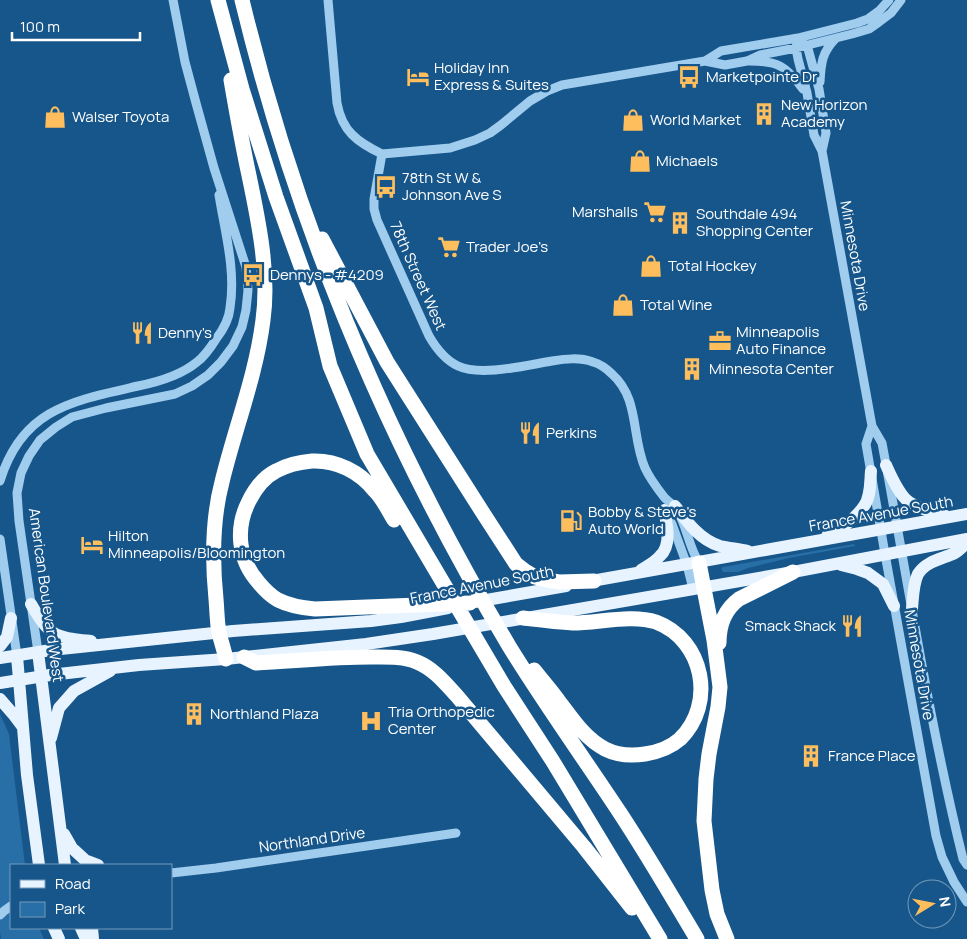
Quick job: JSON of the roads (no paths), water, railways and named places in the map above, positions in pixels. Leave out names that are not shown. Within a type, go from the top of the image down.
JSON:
[{"type":"highway","points":[[217,0],[242,89],[276,197],[316,308],[330,366],[367,454],[504,686],[552,760],[660,939]]},
{"type":"highway","points":[[217,0],[259,228],[265,299],[256,359],[229,454],[217,502],[215,519],[213,558],[219,632],[226,658]]},
{"type":"highway","points":[[242,0],[260,71],[300,199],[342,312],[372,383],[426,498],[509,645],[622,816],[697,939]]},
{"type":"highway","points":[[300,199],[387,362],[516,564],[532,575],[546,580],[559,582],[594,581]]},
{"type":"highway","points":[[452,597],[423,567],[376,492],[362,478],[350,470],[336,464],[320,461],[297,463],[272,474],[252,493],[242,517],[240,541],[242,551],[253,577],[268,593],[278,600],[298,607],[315,609],[428,609],[470,603]]},
{"type":"highway","points":[[693,564],[718,667]]},
{"type":"highway","points":[[464,566],[534,669],[591,740],[614,753],[639,755],[663,749],[679,739],[687,730],[700,701],[701,684],[698,664],[682,639],[666,627],[644,619],[574,623],[523,618]]},
{"type":"highway","points":[[727,939],[717,914],[712,890],[704,821],[706,779],[720,687],[718,667],[719,636],[728,609],[739,599],[793,572]]},
{"type":"highway","points":[[244,657],[256,663],[343,657],[392,658],[415,661],[432,671],[457,696],[584,847],[655,939]]},
{"type":"main road","points":[[886,465],[894,483],[908,501],[928,511],[951,517]]},
{"type":"main road","points":[[811,543],[834,534],[852,520],[865,506],[869,493],[871,471]]},
{"type":"main road","points":[[668,505],[710,542],[720,546],[758,552]]},
{"type":"main road","points":[[636,574],[662,555],[668,540],[668,505]]},
{"type":"main road","name":"France Avenue South","points":[[470,603],[967,514]]},
{"type":"main road","points":[[0,682],[139,665],[244,657],[366,644],[793,572],[967,539]]},
{"type":"main road","points":[[912,609],[914,585],[918,575],[925,566],[957,552],[967,543]]},
{"type":"main road","points":[[838,564],[868,573],[883,584],[894,606]]},
{"type":"main road","points":[[31,604],[46,627],[59,636],[113,643]]},
{"type":"main road","name":"France Avenue South","points":[[0,658],[113,643],[219,632],[371,620],[428,609]]},
{"type":"main road","points":[[0,646],[7,637],[12,618]]},
{"type":"main road","name":"American Boulevard West","points":[[38,652],[65,864]]},
{"type":"main road","points":[[16,656],[27,775],[39,864]]},
{"type":"main road","points":[[49,742],[60,708],[74,691],[115,668]]},
{"type":"main road","points":[[0,699],[22,726]]},
{"type":"main road","points":[[61,829],[72,848],[85,860],[95,864]]},
{"type":"street","name":"American Boulevard West","points":[[38,652],[19,521],[17,493],[21,473],[29,456],[40,440],[72,417],[109,407],[175,394],[192,386],[208,375],[233,346],[242,327],[246,310],[247,271],[243,254],[214,168],[185,62],[173,0]]},
{"type":"street","points":[[328,0],[339,114],[350,134],[365,146],[382,154],[450,148],[475,140],[490,133],[530,101],[562,85],[705,61],[725,65],[747,61],[765,61],[778,64],[796,79],[807,93]]},
{"type":"street","points":[[705,61],[720,51],[798,38],[858,23],[879,11],[889,0]]},
{"type":"street","points":[[747,61],[760,55],[796,48],[869,28],[891,13],[901,0]]},
{"type":"street","points":[[798,38],[807,45]]},
{"type":"street","name":"Minnesota Drive","points":[[798,38],[796,48],[807,93],[814,134],[822,151],[872,426],[882,444],[950,804],[963,859],[967,864]]},
{"type":"street","points":[[819,89],[820,64],[825,52],[836,38]]},
{"type":"street","name":"Minnesota Drive","points":[[807,45],[819,89],[826,132],[822,151]]},
{"type":"street","name":"78th Street West","points":[[382,154],[374,199],[377,220],[426,330],[437,348],[445,357],[458,366],[481,371],[564,359],[593,362],[606,368],[622,384],[628,395],[642,459],[653,483],[683,524],[695,557],[693,564]]},
{"type":"street","name":"American Boulevard West","points":[[0,481],[8,459],[17,444],[29,430],[49,413],[66,404],[164,380],[182,372],[197,362],[223,330],[230,310],[232,286],[214,168]]},
{"type":"street","points":[[105,394],[109,407]]},
{"type":"street","name":"Minnesota Drive","points":[[872,426],[866,444],[936,836],[942,857],[954,882],[967,902]]},
{"type":"street","points":[[0,539],[16,656]]},
{"type":"street","name":"Northland Drive","points":[[172,873],[456,833]]},
{"type":"street","points":[[0,916],[10,906]]},
{"type":"place","name":"Holiday Inn Express & Suites","points":[[418,77]]},
{"type":"place","name":"Marketpointe Dr","points":[[689,77]]},
{"type":"place","name":"New Horizon Academy","points":[[764,114]]},
{"type":"place","name":"Walser Toyota","points":[[55,117]]},
{"type":"place","name":"World Market","points":[[633,120]]},
{"type":"place","name":"Michaels","points":[[640,161]]},
{"type":"place","name":"78th St W & Johnson Ave S","points":[[386,187]]},
{"type":"place","name":"Marshalls","points":[[655,212]]},
{"type":"place","name":"Southdale 494 Shopping Center","points":[[680,223]]},
{"type":"place","name":"Trader Joe's","points":[[449,247]]},
{"type":"place","name":"Total Hockey","points":[[651,266]]},
{"type":"place","name":"Dennys - #4209","points":[[253,275]]},
{"type":"place","name":"Total Wine","points":[[623,305]]},
{"type":"place","name":"Denny's","points":[[142,333]]},
{"type":"place","name":"Minneapolis Auto Finance","points":[[720,341]]},
{"type":"place","name":"Minnesota Center","points":[[692,369]]},
{"type":"place","name":"Perkins","points":[[530,433]]},
{"type":"place","name":"Bobby & Steve's Auto World","points":[[571,521]]},
{"type":"place","name":"Hilton Minneapolis/Bloomington","points":[[92,545]]},
{"type":"place","name":"Smack Shack","points":[[852,626]]},
{"type":"place","name":"Northland Plaza","points":[[194,714]]},
{"type":"place","name":"Tria Orthopedic Center","points":[[371,721]]},
{"type":"place","name":"France Place","points":[[811,756]]}]
